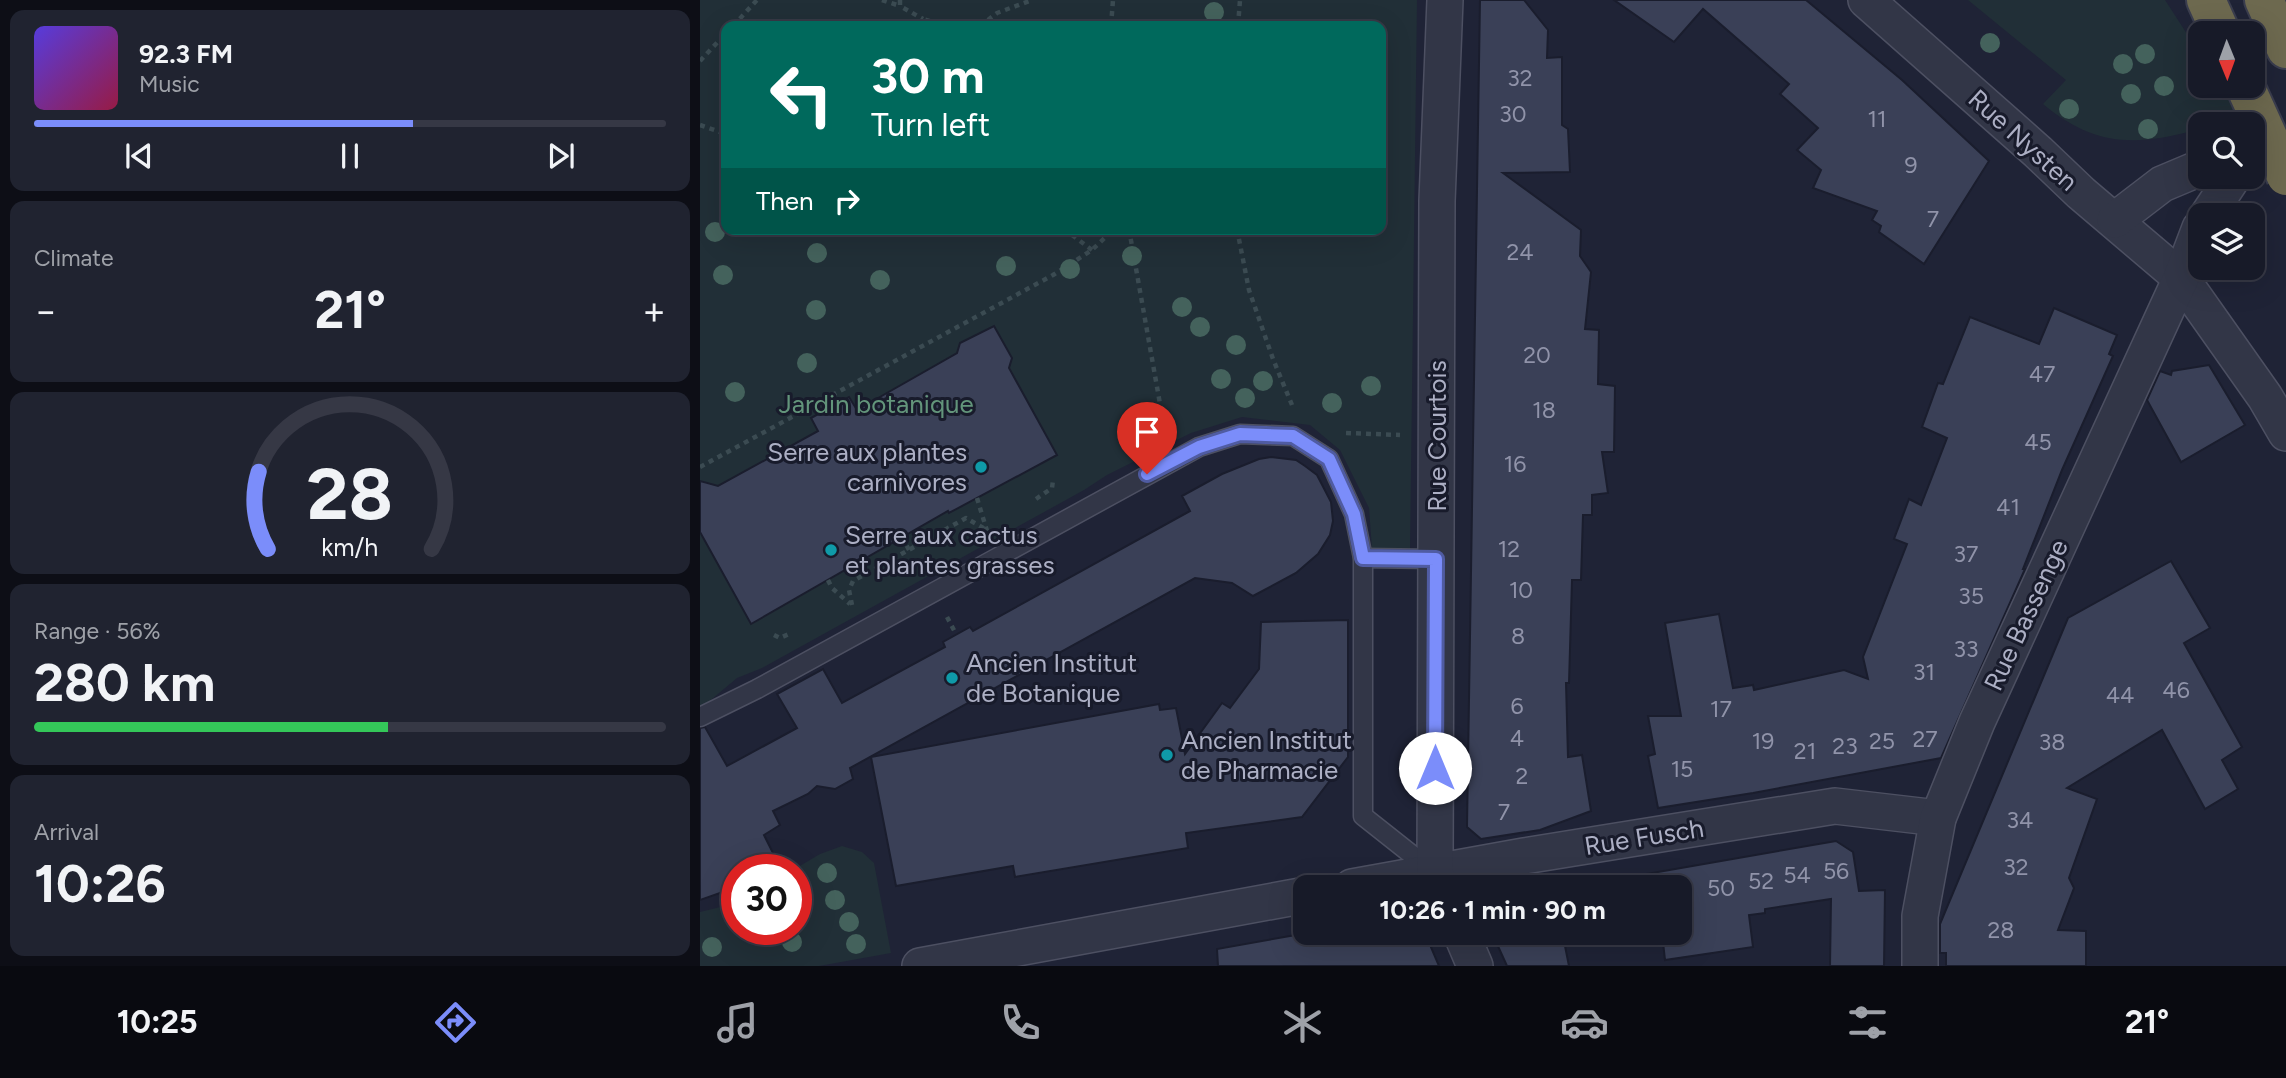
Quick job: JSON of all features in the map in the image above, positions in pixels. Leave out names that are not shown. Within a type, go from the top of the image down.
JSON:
[{"type":"highway","points":[[2206,0],[2216,21]]},
{"type":"highway","points":[[2264,0],[2286,49]]},
{"type":"highway","points":[[2250,98],[2286,176]]},
{"type":"street","name":"Rue Courtois","points":[[1438,875],[1437,201],[1445,0]]},
{"type":"street","name":"Rue Nysten","points":[[1866,0],[2081,193],[2181,278],[2286,433]]},
{"type":"street","points":[[2115,220],[2162,184],[2188,173]]},
{"type":"street","name":"Rue Bassenge","points":[[1920,966],[1920,916],[1938,818],[1977,722],[2188,260]]},
{"type":"street","name":"Rue Fusch","points":[[1457,875],[1537,854],[1835,806],[1938,818]]},
{"type":"street","points":[[920,966],[1293,897]]},
{"type":"street","points":[[1466,945],[1475,966]]},
{"type":"lane","points":[[700,717],[757,689],[1199,447],[1240,434],[1293,436],[1329,459],[1354,514],[1363,558],[1363,816],[1432,875]]},
{"type":"lane","points":[[1363,558],[1436,559]]},
{"type":"path","points":[[738,21],[757,0]]},
{"type":"path","points":[[882,0],[900,3],[930,21]]},
{"type":"path","points":[[987,21],[997,13],[1032,0]]},
{"type":"path","points":[[1111,21],[1113,0]]},
{"type":"path","points":[[1238,21],[1240,0]]},
{"type":"path","points":[[700,61],[721,38]]},
{"type":"path","points":[[700,125],[721,132]]},
{"type":"path","points":[[1072,235],[1092,250]]},
{"type":"path","points":[[700,467],[1053,275],[1092,250],[1108,235]]},
{"type":"path","points":[[1130,235],[1171,461]]},
{"type":"path","points":[[1238,235],[1250,290],[1273,359],[1293,407],[1293,436]]},
{"type":"path","points":[[1336,432],[1437,435]]},
{"type":"path","points":[[977,498],[987,531]]},
{"type":"path","points":[[852,606],[849,590],[853,581],[966,518],[987,531]]},
{"type":"path","points":[[977,537],[987,531]]},
{"type":"path","points":[[901,537],[909,550]]},
{"type":"path","points":[[828,580],[832,588],[852,606]]},
{"type":"path","points":[[852,606],[863,601]]},
{"type":"green space","name":"Jardin botanique","points":[[700,0],[1417,0],[1410,550],[1372,549],[1369,508],[1340,450],[1310,425],[1242,417],[1191,433],[1107,475],[762,668],[737,678],[700,709]]},
{"type":"green space","points":[[1968,0],[2165,0],[2188,35],[2188,98],[2228,98],[2236,112],[2188,112],[2188,132],[2177,135],[2137,140],[2099,136],[2081,129],[2043,104],[2066,80]]},
{"type":"green space","points":[[842,846],[862,852],[874,863],[891,953],[819,966],[700,966],[700,912],[721,907],[721,945],[812,945],[812,859]]},
{"type":"building","points":[[1480,0],[1524,0],[1548,30],[1547,58],[1562,57],[1562,125],[1568,129],[1570,172],[1503,173],[1581,230],[1580,256],[1591,272],[1585,329],[1599,330],[1598,384],[1615,386],[1614,452],[1602,452],[1608,493],[1592,495],[1592,515],[1583,515],[1581,580],[1572,580],[1569,683],[1566,683],[1568,757],[1582,755],[1591,811],[1540,830],[1481,839],[1467,827]]},
{"type":"building","points":[[1614,0],[1806,0],[1902,80],[1989,161],[1924,264],[1879,232],[1881,226],[1872,220],[1877,211],[1813,188],[1821,170],[1797,150],[1818,128],[1780,94],[1789,84],[1703,9],[1674,42]]},
{"type":"building","points":[[2054,308],[2117,335],[2109,354],[2113,356],[2062,470],[2025,569],[1941,758],[1658,808],[1648,756],[1655,754],[1648,716],[1681,716],[1665,623],[1719,614],[1733,688],[1753,685],[1754,690],[1844,670],[1868,679],[1863,657],[1907,544],[1894,539],[1909,499],[1921,505],[1947,438],[1922,427],[1938,383],[1943,384],[1970,317],[2039,344]]},
{"type":"building","points":[[994,326],[1012,358],[1009,368],[1057,455],[949,513],[948,511],[751,624],[700,532],[700,481],[718,486],[818,431],[811,418],[849,397],[857,410],[957,353],[960,343]]},
{"type":"building","points":[[2209,365],[2245,425],[2181,462],[2147,400],[2160,371],[2171,375],[2172,371]]},
{"type":"building","name":"Ancien Institut de Botanique","points":[[1271,457],[1296,460],[1317,475],[1331,502],[1333,521],[1330,535],[1318,554],[1296,573],[1253,596],[1232,583],[1195,578],[850,768],[853,779],[835,789],[817,786],[808,794],[773,811],[780,825],[764,835],[774,854],[721,854],[721,893],[700,900],[700,728],[705,727],[727,766],[797,728],[777,694],[823,669],[842,703],[945,647],[943,642],[970,627],[973,631],[1190,511],[1182,496],[1222,474]]},
{"type":"building","points":[[2171,561],[2210,628],[2184,643],[2242,747],[2222,760],[2238,789],[2205,809],[2162,730],[2067,788],[2097,799],[2069,878],[2074,888],[2058,930],[2086,931],[2086,966],[1946,966],[1946,953],[1940,953],[1940,924],[2068,618]]},
{"type":"building","name":"Ancien Institut de Pharmacie","points":[[1348,620],[1348,757],[1302,817],[1186,833],[1188,848],[1015,877],[1013,866],[896,886],[871,757],[1159,704],[1160,710],[1176,708],[1185,754],[1222,703],[1230,708],[1259,669],[1261,622]]},
{"type":"building","points":[[1836,841],[1853,852],[1859,891],[1885,890],[1884,966],[1830,966],[1831,899],[1765,909],[1765,913],[1749,915],[1753,947],[1665,960],[1663,945],[1692,945],[1692,875],[1641,875]]},
{"type":"building","points":[[1293,935],[1293,945],[1430,945],[1439,966],[1218,966],[1217,949]]},
{"type":"building","points":[[1497,945],[1571,945],[1565,946],[1569,966],[1507,966]]},
{"type":"place","name":"Serre aux plantes carnivores","points":[[981,467]]},
{"type":"place","name":"Serre aux cactus et plantes grasses","points":[[831,550]]},
{"type":"place","name":"Ancien Institut de Botanique","points":[[952,678]]},
{"type":"place","name":"Ancien Institut de Pharmacie","points":[[1167,755]]},
{"type":"route","points":[[1147,474],[1199,447],[1240,434],[1293,436],[1329,459],[1354,514],[1363,558],[1436,559],[1435,768]]}]
